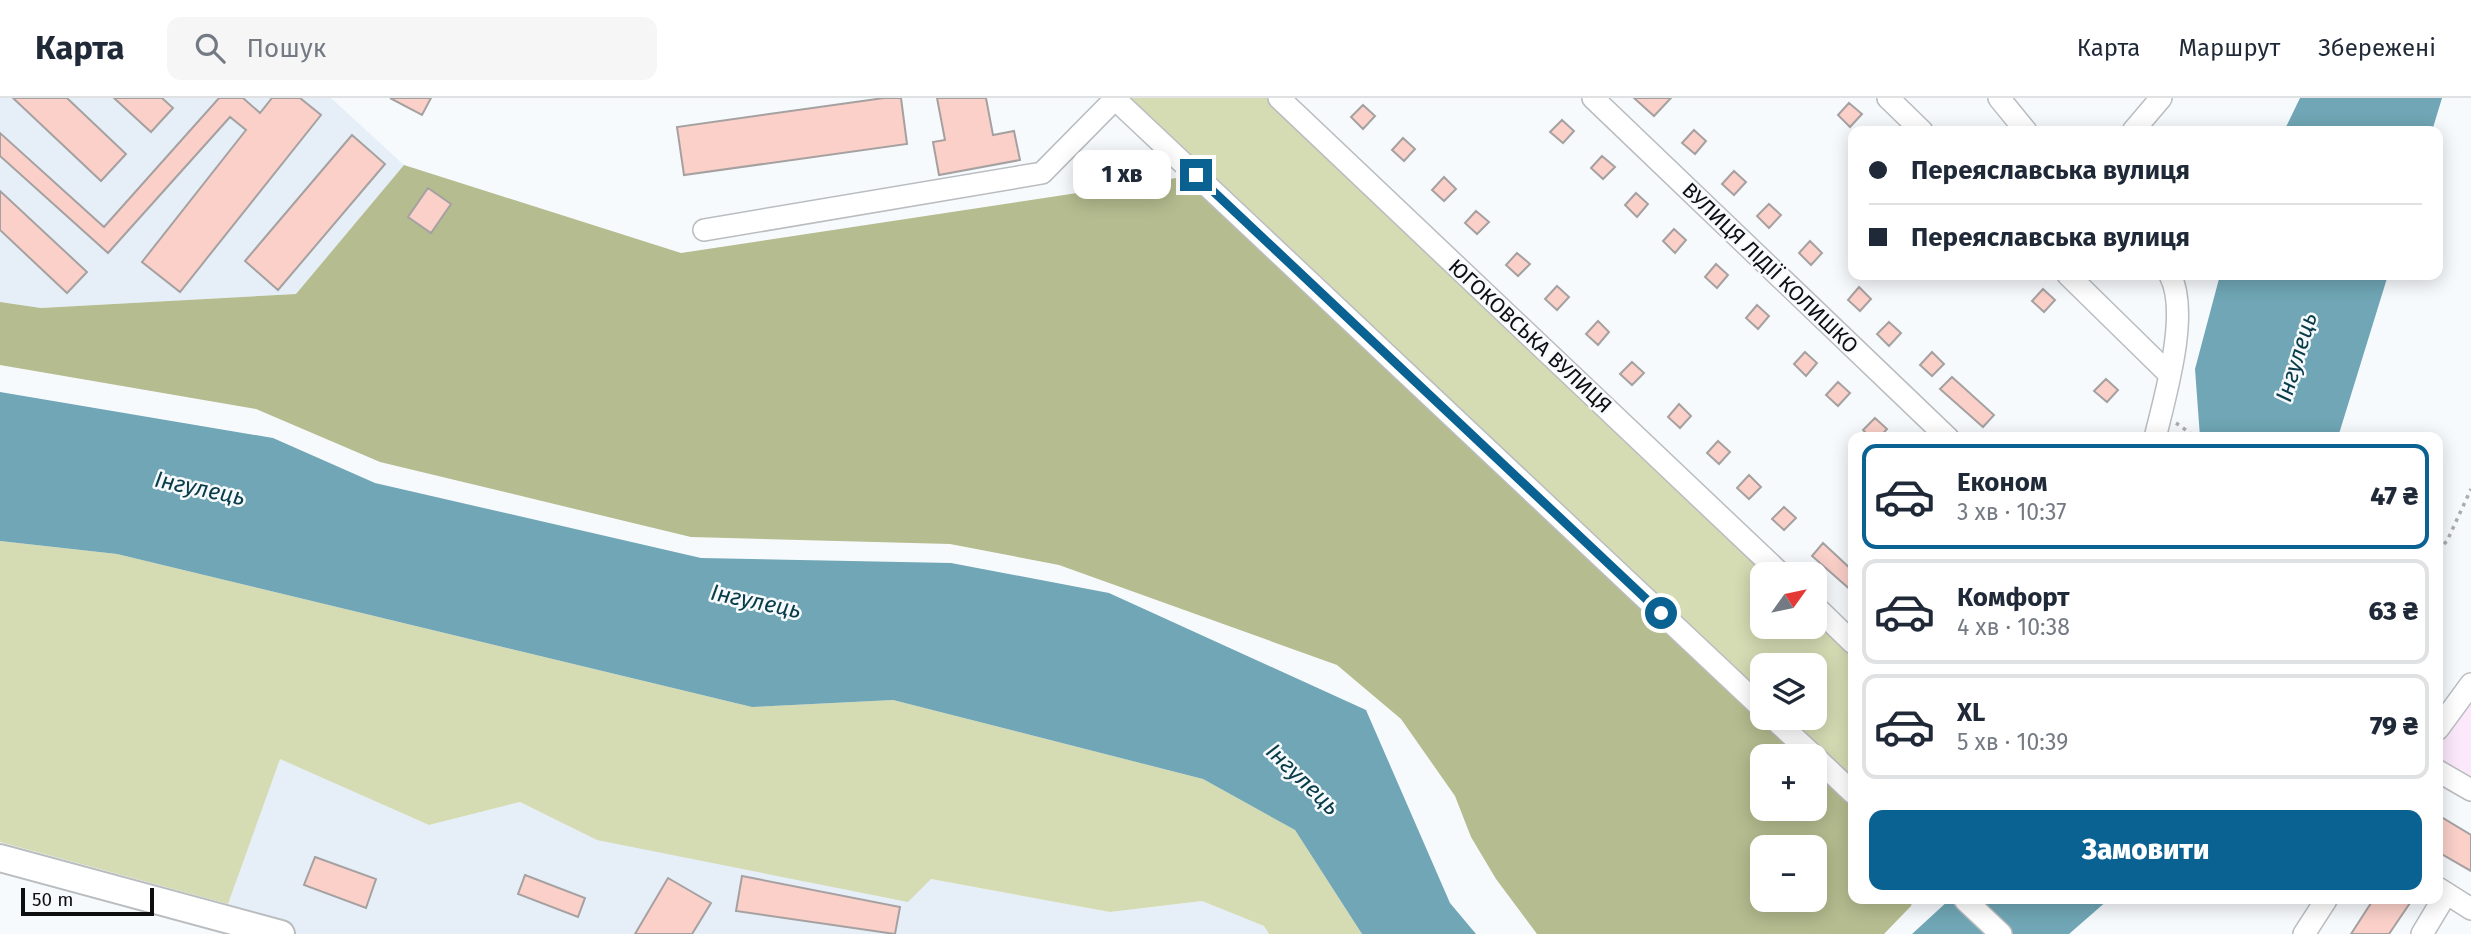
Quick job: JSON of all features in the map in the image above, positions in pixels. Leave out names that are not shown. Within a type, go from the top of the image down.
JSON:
[{"type":"main road","points":[[0,858],[281,934]]},
{"type":"street","name":"ЮГОКОВСЬКА ВУЛИЦЯ","points":[[1279,98],[1768,562]]},
{"type":"street","name":"ВУЛИЦЯ ЛІДІЇ КОЛИШКО","points":[[1593,98],[1942,432]]},
{"type":"street","points":[[1888,98],[1917,126]]},
{"type":"street","points":[[1999,98],[2022,126]]},
{"type":"street","points":[[2137,126],[2161,98]]},
{"type":"street","points":[[704,230],[1042,173],[1114,99],[1750,697]]},
{"type":"street","points":[[2073,280],[2169,374]]},
{"type":"street","points":[[2156,432],[2169,374],[2178,294],[2172,280]]},
{"type":"street","points":[[1827,618],[1848,638]]},
{"type":"street","points":[[2443,722],[2471,684]]},
{"type":"street","points":[[1786,730],[1800,744]]},
{"type":"street","points":[[1827,769],[1848,788]]},
{"type":"street","points":[[2443,774],[2471,790]]},
{"type":"street","points":[[2443,892],[2471,909]]},
{"type":"street","points":[[1969,904],[2001,934]]},
{"type":"street","points":[[2304,934],[2323,904]]},
{"type":"street","points":[[2422,934],[2436,904]]},
{"type":"path","points":[[2169,418],[2189,432]]},
{"type":"path","points":[[2443,545],[2471,489]]},
{"type":"shaded area","points":[[0,98],[331,98],[404,165],[296,294],[41,308],[0,302]]},
{"type":"shaded area","points":[[2471,684],[2471,790],[2443,774],[2443,722]]},
{"type":"shaded area","points":[[279,758],[429,825],[520,802],[598,840],[931,879],[1110,912],[1202,901],[1264,926],[1269,934],[281,934],[223,918]]},
{"type":"green space","points":[[1114,98],[1278,98],[1766,562],[1750,562],[1750,639],[1827,639],[1827,620],[1848,640],[1848,788],[1827,769],[1827,744],[1801,744],[1786,730],[1827,730],[1827,653],[1750,653],[1750,697]]},
{"type":"green space","points":[[404,165],[681,253],[1196,175],[1750,696],[1750,730],[1786,730],[1801,744],[1750,744],[1750,821],[1827,821],[1827,768],[1848,788],[1848,904],[1912,904],[1884,934],[1537,934],[1496,879],[1471,837],[1455,796],[1401,719],[1337,665],[1059,565],[950,544],[691,537],[380,462],[256,409],[0,365],[0,302],[41,308],[296,294]]},
{"type":"green space","points":[[0,541],[117,554],[752,707],[893,700],[1203,779],[1295,830],[1362,934],[1269,934],[1264,926],[1202,901],[1110,912],[931,879],[908,902],[597,840],[520,802],[429,825],[280,759],[228,904],[0,842]]},
{"type":"water","points":[[2300,98],[2442,98],[2434,126],[2286,126]]},
{"type":"water","name":"Інгулець","points":[[2219,280],[2386,280],[2340,432],[2200,432],[2195,369]]},
{"type":"water","name":"Інгулець","points":[[0,392],[273,438],[375,483],[701,558],[951,563],[1109,593],[1366,710],[1450,903],[1476,934],[1362,934],[1295,830],[1203,779],[893,700],[752,707],[117,554],[0,541]]},
{"type":"water","points":[[1945,904],[2103,904],[2069,934],[1912,934]]},
{"type":"building","points":[[13,98],[67,98],[126,154],[101,181]]},
{"type":"building","points":[[114,98],[162,98],[173,108],[151,132]]},
{"type":"building","points":[[219,98],[243,98],[260,113],[272,98],[300,98],[321,115],[180,292],[142,262],[246,130],[230,117],[108,253],[0,156],[0,133],[104,227]]},
{"type":"building","points":[[390,98],[431,98],[422,115]]},
{"type":"building","points":[[884,98],[901,98],[907,144],[684,175],[677,127]]},
{"type":"building","points":[[937,98],[986,98],[993,135],[1014,131],[1020,160],[939,175],[933,142],[945,140]]},
{"type":"building","points":[[1634,98],[1671,98],[1654,116]]},
{"type":"building","points":[[1849,103],[1862,114],[1851,126],[1838,115]]},
{"type":"building","points":[[1363,105],[1375,116],[1363,129],[1351,117]]},
{"type":"building","points":[[1562,120],[1574,131],[1563,143],[1550,132]]},
{"type":"building","points":[[1694,130],[1706,141],[1695,154],[1682,143]]},
{"type":"building","points":[[352,135],[385,164],[278,290],[245,261]]},
{"type":"building","points":[[1403,138],[1415,149],[1404,161],[1392,150]]},
{"type":"building","points":[[1602,156],[1615,167],[1603,179],[1591,168]]},
{"type":"building","points":[[1734,171],[1746,182],[1734,195],[1722,184]]},
{"type":"building","points":[[1444,177],[1456,189],[1444,201],[1432,190]]},
{"type":"building","points":[[428,188],[451,204],[431,233],[408,217]]},
{"type":"building","points":[[0,191],[87,272],[67,293],[0,230]]},
{"type":"building","points":[[1636,193],[1648,204],[1637,217],[1625,205]]},
{"type":"building","points":[[1769,204],[1781,215],[1769,228],[1757,216]]},
{"type":"building","points":[[1476,211],[1489,222],[1477,234],[1465,223]]},
{"type":"building","points":[[1674,229],[1686,240],[1675,253],[1663,241]]},
{"type":"building","points":[[1810,241],[1822,253],[1811,265],[1799,253]]},
{"type":"building","points":[[1517,253],[1530,264],[1518,276],[1506,265]]},
{"type":"building","points":[[1716,264],[1728,275],[1717,288],[1705,277]]},
{"type":"building","points":[[1557,286],[1569,297],[1557,310],[1545,299]]},
{"type":"building","points":[[1859,287],[1871,299],[1860,311],[1848,300]]},
{"type":"building","points":[[2043,289],[2055,300],[2044,312],[2032,301]]},
{"type":"building","points":[[1757,305],[1769,316],[1758,329],[1746,318]]},
{"type":"building","points":[[1598,321],[1609,332],[1598,345],[1586,334]]},
{"type":"building","points":[[1889,322],[1901,333],[1889,346],[1877,334]]},
{"type":"building","points":[[1805,352],[1817,363],[1806,376],[1794,364]]},
{"type":"building","points":[[1932,352],[1944,364],[1932,376],[1920,365]]},
{"type":"building","points":[[1632,362],[1644,373],[1632,385],[1620,374]]},
{"type":"building","points":[[1952,377],[1994,415],[1983,427],[1940,389]]},
{"type":"building","points":[[2106,379],[2118,390],[2107,402],[2094,391]]},
{"type":"building","points":[[1838,382],[1850,393],[1838,406],[1826,395]]},
{"type":"building","points":[[1679,404],[1691,416],[1680,428],[1668,417]]},
{"type":"building","points":[[1875,418],[1887,429],[1884,432],[1863,430]]},
{"type":"building","points":[[1718,441],[1730,452],[1719,464],[1707,453]]},
{"type":"building","points":[[1749,475],[1761,487],[1749,499],[1737,488]]},
{"type":"building","points":[[1784,507],[1796,518],[1784,530],[1772,519]]},
{"type":"building","points":[[1823,543],[1848,566],[1848,588],[1827,569],[1827,562],[1819,562],[1812,556]]},
{"type":"building","points":[[2443,818],[2471,835],[2471,871],[2443,855]]},
{"type":"building","points":[[315,857],[376,879],[366,908],[304,885]]},
{"type":"building","points":[[525,875],[585,898],[578,917],[518,894]]},
{"type":"building","points":[[742,876],[900,907],[895,934],[736,911]]},
{"type":"building","points":[[668,878],[711,903],[692,934],[635,934]]},
{"type":"building","points":[[2370,904],[2409,904],[2389,934],[2351,934]]},
{"type":"route","points":[[1196,175],[1661,613]]}]
